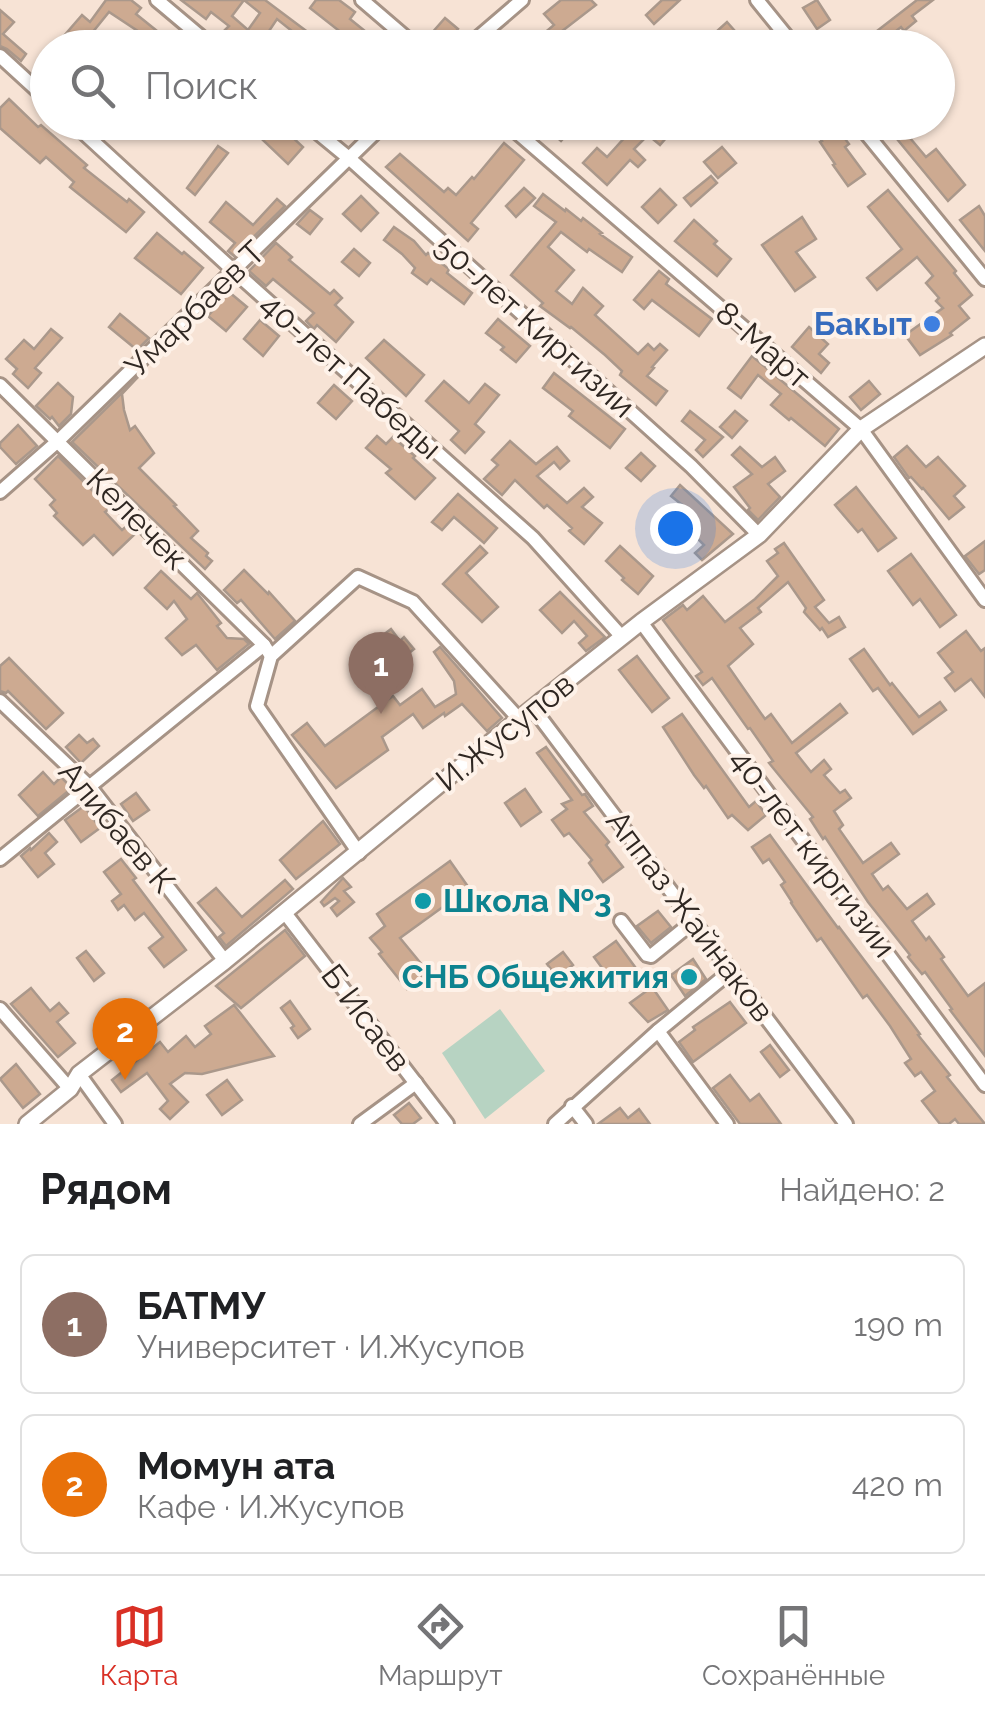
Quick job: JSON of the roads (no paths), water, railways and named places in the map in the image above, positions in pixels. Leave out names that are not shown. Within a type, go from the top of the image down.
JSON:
[{"type":"street","points":[[156,0],[192,30]]},
{"type":"street","points":[[362,0],[397,30]]},
{"type":"street","points":[[487,30],[522,0]]},
{"type":"street","points":[[757,0],[781,30]]},
{"type":"street","points":[[0,56],[30,84]]},
{"type":"street","name":"40-лет Пабеды","points":[[92,140],[533,538],[622,637]]},
{"type":"street","name":"50-лет Киргизии","points":[[327,140],[691,466],[759,536]]},
{"type":"street","name":"Умарбаев Т","points":[[0,492],[58,441],[368,140]]},
{"type":"street","name":"8-Март","points":[[526,140],[861,429],[985,600]]},
{"type":"street","points":[[872,140],[985,280]]},
{"type":"street","name":"И.Жусупов","points":[[27,1124],[70,1089],[80,1074],[285,913],[519,719],[641,622],[759,536],[861,429],[985,346]]},
{"type":"street","name":"Келечек","points":[[0,385],[268,651]]},
{"type":"street","points":[[0,859],[358,577],[414,602],[519,719]]},
{"type":"street","name":"40-лет киргизии","points":[[641,622],[985,1085]]},
{"type":"street","points":[[268,651],[257,706],[359,853]]},
{"type":"street","name":"Алибаев К","points":[[0,701],[90,788],[225,961]]},
{"type":"street","name":"Аппаз Жайнаков","points":[[533,708],[846,1124]]},
{"type":"street","name":"Б Исаев","points":[[285,913],[447,1124]]},
{"type":"street","points":[[621,921],[651,956],[694,921]]},
{"type":"street","points":[[555,1124],[731,971]]},
{"type":"street","points":[[0,1009],[70,1089]]},
{"type":"street","points":[[658,1031],[727,1124]]},
{"type":"street","points":[[80,1074],[114,1124]]},
{"type":"street","points":[[360,1124],[416,1083]]},
{"type":"street","points":[[572,1106],[586,1124]]},
{"type":"place","name":"Бакыт","points":[[932,324]]},
{"type":"place","name":"БАТМУ","points":[[381,714]]},
{"type":"place","name":"Школа №3","points":[[423,901]]},
{"type":"place","name":"СНБ Общежития","points":[[689,977]]},
{"type":"place","name":"Момун ата","points":[[125,1080]]}]
